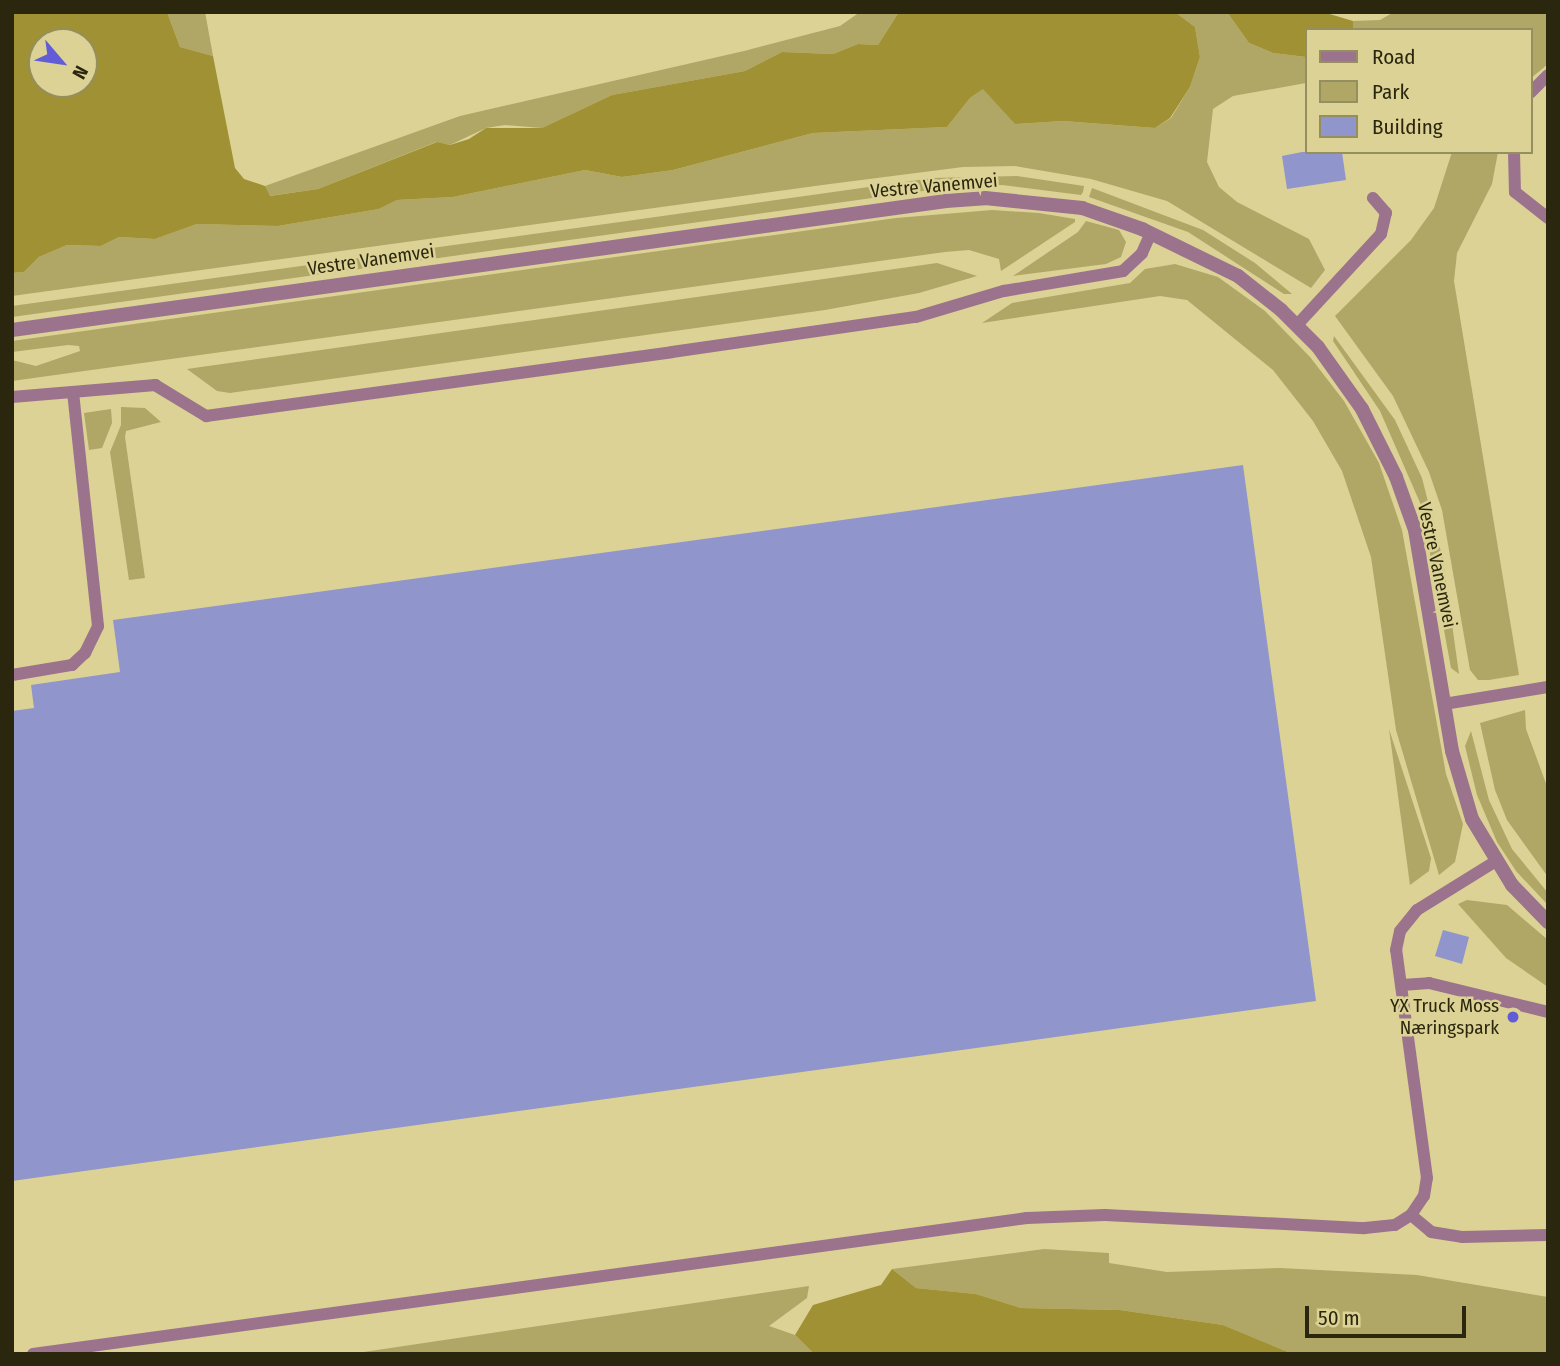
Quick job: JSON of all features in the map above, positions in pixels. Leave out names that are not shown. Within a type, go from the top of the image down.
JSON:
[{"type":"street","name":"Vestre Vanemvei","points":[[12,330],[946,201],[996,198],[1082,208],[1151,233],[1238,276],[1297,325],[1362,409],[1401,488],[1415,530],[1444,704],[1461,787],[1472,819],[1496,861],[1548,922]]},
{"type":"lane","points":[[1532,91],[1548,75]]},
{"type":"lane","points":[[1514,154],[1515,192],[1548,218]]},
{"type":"lane","points":[[1297,325],[1381,234],[1386,213],[1373,198]]},
{"type":"lane","points":[[12,397],[155,385],[206,416],[916,317],[1004,290],[1123,271],[1142,253],[1151,233]]},
{"type":"lane","points":[[12,675],[72,665],[85,653],[98,626],[73,393]]},
{"type":"lane","points":[[1444,704],[1548,687]]},
{"type":"lane","points":[[33,1354],[1027,1218],[1105,1215],[1364,1228],[1395,1225],[1411,1215],[1423,1196],[1426,1178],[1396,950],[1400,931],[1418,910],[1496,861]]},
{"type":"lane","points":[[1402,985],[1429,983],[1548,1012]]},
{"type":"lane","points":[[1411,1215],[1431,1232],[1462,1237],[1548,1235]]},
{"type":"green space","points":[[167,12],[205,12],[213,56],[180,47]]},
{"type":"green space","points":[[860,12],[899,12],[878,45],[858,44],[833,54],[782,52],[745,71],[612,95],[542,128],[505,125],[486,128],[450,145],[436,142],[318,189],[269,196],[265,186],[460,116],[744,51],[840,26]]},
{"type":"green space","points":[[1175,12],[1227,12],[1249,43],[1273,53],[1304,57],[1304,83],[1233,96],[1213,109],[1207,162],[1219,187],[1237,202],[1309,239],[1325,270],[1311,288],[1167,201],[1091,179],[1015,166],[963,167],[830,184],[12,296],[12,273],[24,272],[39,257],[67,245],[101,246],[119,237],[155,239],[197,224],[278,226],[379,209],[397,200],[453,197],[585,170],[622,177],[673,170],[813,133],[947,127],[970,98],[984,88],[1015,124],[1063,121],[1155,128],[1171,118],[1190,87],[1200,57],[1195,27]]},
{"type":"green space","points":[[1394,12],[1548,12],[1548,64],[1532,77],[1532,28],[1353,28],[1353,21],[1380,20]]},
{"type":"green space","points":[[1451,154],[1498,154],[1492,184],[1457,253],[1454,281],[1519,675],[1489,680],[1478,680],[1470,670],[1442,510],[1429,472],[1393,396],[1335,316],[1411,240],[1434,208]]},
{"type":"green space","points":[[1017,176],[1084,186],[1083,192],[1081,195],[1002,185],[959,186],[12,317],[12,306],[933,178]]},
{"type":"green space","points":[[1092,188],[1203,230],[1255,263],[1292,294],[1284,294],[1188,232],[1089,197]]},
{"type":"green space","points":[[992,210],[1039,213],[1075,219],[1075,222],[1001,271],[999,259],[969,250],[945,252],[12,381],[12,360],[36,366],[80,351],[79,346],[68,345],[12,352],[12,341],[896,218]]},
{"type":"green space","points":[[1086,221],[1119,230],[1126,242],[1121,257],[1106,264],[1013,276],[1078,232]]},
{"type":"green space","points":[[937,263],[977,276],[919,293],[825,310],[230,393],[217,391],[187,369]]},
{"type":"green space","points":[[1175,264],[1218,277],[1265,311],[1310,357],[1344,401],[1379,463],[1402,530],[1446,774],[1463,824],[1455,862],[1439,875],[1396,730],[1371,557],[1342,471],[1313,421],[1273,370],[1187,300],[1160,296],[982,323],[1012,303],[1130,283],[1145,269]]},
{"type":"green space","points":[[1334,336],[1395,420],[1422,478],[1443,560],[1459,674],[1451,668],[1421,505],[1380,411],[1333,341]]},
{"type":"green space","points":[[121,407],[145,408],[161,422],[126,431],[145,578],[129,580],[110,452],[121,425]]},
{"type":"green space","points":[[111,409],[112,423],[102,448],[89,450],[84,413]]},
{"type":"green space","points":[[1525,710],[1526,729],[1548,789],[1548,877],[1507,820],[1495,790],[1480,723]]},
{"type":"green space","points":[[1389,729],[1431,858],[1429,871],[1410,885]]},
{"type":"green space","points":[[1471,731],[1489,800],[1512,849],[1548,893],[1548,905],[1516,871],[1497,842],[1477,795],[1465,746]]},
{"type":"green space","points":[[1467,900],[1507,905],[1548,940],[1548,987],[1506,958],[1458,904]]},
{"type":"green space","points":[[1044,1249],[1109,1253],[1109,1263],[1167,1272],[1280,1268],[1417,1275],[1548,1297],[1548,1354],[1293,1354],[1223,1325],[1120,1310],[1021,1308],[976,1294],[916,1288],[892,1269]]},
{"type":"green space","points":[[809,1286],[807,1298],[769,1326],[795,1335],[814,1354],[350,1354]]},
{"type":"shaded area","points":[[12,12],[167,12],[180,47],[213,56],[235,168],[244,179],[265,186],[270,196],[318,189],[437,142],[450,145],[469,139],[486,128],[542,128],[612,95],[745,71],[782,52],[833,54],[858,44],[878,45],[899,12],[1175,12],[1195,27],[1200,57],[1190,87],[1170,118],[1155,128],[1063,121],[1015,124],[983,89],[970,98],[947,127],[813,133],[673,170],[622,177],[585,170],[453,197],[397,200],[379,209],[278,226],[197,224],[155,239],[119,237],[101,246],[67,245],[39,257],[24,272],[12,273]]},
{"type":"shaded area","points":[[1227,12],[1323,12],[1353,21],[1353,28],[1304,28],[1304,57],[1273,53],[1249,43]]},
{"type":"shaded area","points":[[892,1269],[916,1288],[976,1294],[1021,1308],[1120,1310],[1223,1325],[1293,1354],[814,1354],[795,1335],[813,1305],[881,1285]]},
{"type":"building","points":[[1302,152],[1342,154],[1346,180],[1287,189],[1282,156]]},
{"type":"building","points":[[1243,465],[1316,1001],[12,1181],[12,711],[34,708],[31,685],[120,672],[113,620]]},
{"type":"building","points":[[1443,930],[1469,937],[1462,964],[1435,956]]},
{"type":"place","name":"YX Truck Moss Næringspark","points":[[1513,1017]]}]
